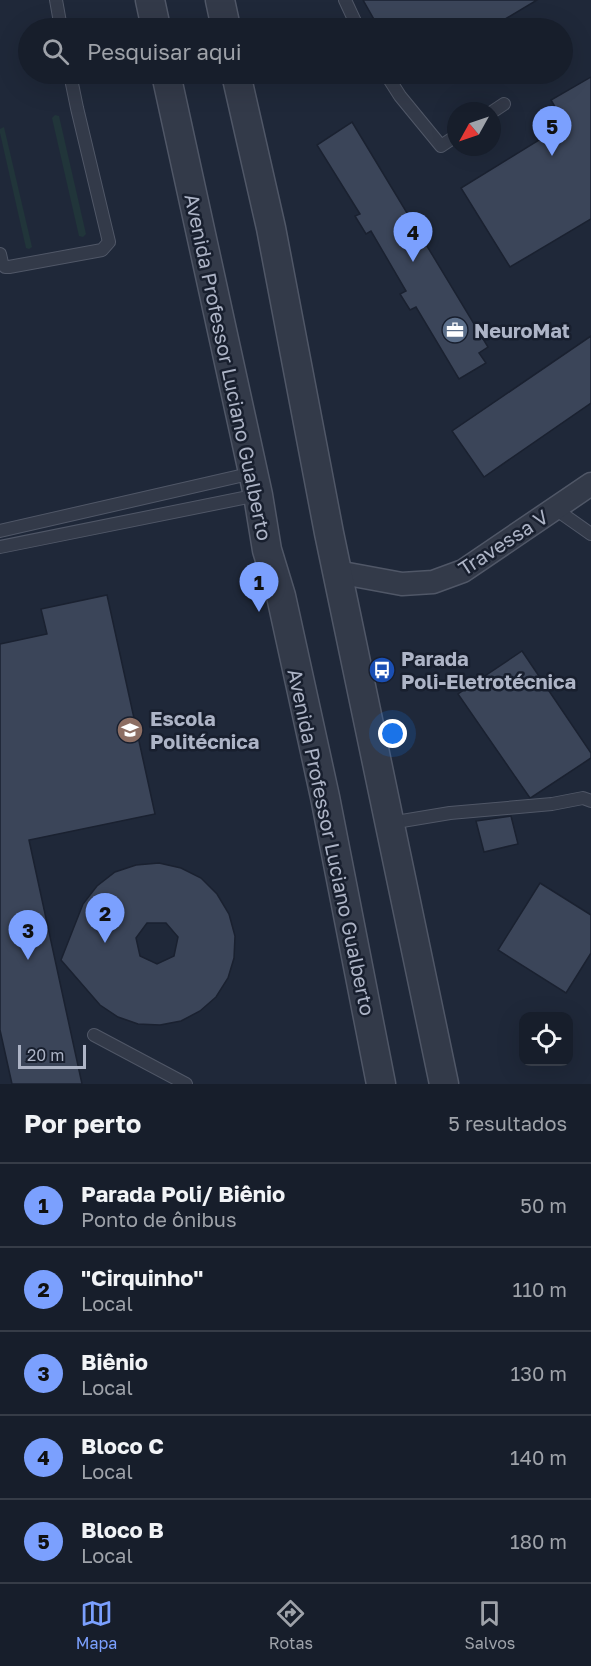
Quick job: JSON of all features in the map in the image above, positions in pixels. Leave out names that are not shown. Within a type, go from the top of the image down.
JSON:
[{"type":"street","points":[[150,0],[154,18]]},
{"type":"street","points":[[220,0],[224,18]]},
{"type":"street","name":"Avenida Professor Luciano Gualberto","points":[[168,84],[256,484],[267,550],[281,596],[326,797],[381,1084]]},
{"type":"street","points":[[238,84],[271,228],[338,572],[444,1084]]},
{"type":"street","name":"Travessa V","points":[[338,572],[402,584],[433,582],[463,571],[591,484]]},
{"type":"lane","points":[[56,0],[59,18]]},
{"type":"lane","points":[[345,0],[353,18]]},
{"type":"lane","points":[[0,254],[3,265],[9,267],[102,250],[109,242],[72,84]]},
{"type":"lane","points":[[392,84],[441,146],[447,142]]},
{"type":"lane","points":[[0,531],[256,484]]},
{"type":"lane","points":[[0,547],[256,484]]},
{"type":"lane","points":[[554,508],[591,534]]},
{"type":"lane","points":[[390,823],[450,813],[552,804],[583,798],[591,801]]},
{"type":"lane","points":[[94,1035],[186,1084]]},
{"type":"green space","points":[[55,115],[59,116],[86,234],[83,237],[79,236],[52,118]]},
{"type":"green space","points":[[4,127],[32,247],[29,249],[26,248],[0,133],[0,129]]},
{"type":"building","points":[[363,0],[537,0],[507,18],[373,18]]},
{"type":"building","points":[[591,77],[591,219],[510,267],[461,188],[565,124],[551,100]]},
{"type":"building","points":[[352,122],[488,347],[479,353],[486,363],[459,379],[416,307],[410,310],[400,294],[406,291],[371,231],[366,234],[355,216],[360,214],[317,145]]},
{"type":"building","points":[[591,336],[591,403],[484,477],[452,431]]},
{"type":"building","points":[[107,595],[155,814],[29,840],[82,1084],[12,1084],[0,1030],[0,644],[47,634],[41,609]]},
{"type":"building","points":[[522,651],[591,753],[591,758],[530,798],[458,694]]},
{"type":"building","points":[[511,816],[518,844],[484,852],[476,821]]},
{"type":"building","points":[[159,863],[181,868],[201,878],[217,894],[229,914],[235,936],[234,958],[228,978],[216,997],[200,1011],[181,1021],[160,1025],[138,1024],[118,1017],[100,1005],[61,960],[83,904],[97,886],[115,872],[136,865]],"holes":[[[147,923],[166,923],[178,937],[174,956],[157,964],[140,956],[136,938]]]},
{"type":"building","points":[[540,883],[591,915],[591,953],[566,993],[498,950]]},
{"type":"place","name":"Bloco B","points":[[552,156]]},
{"type":"place","name":"Bloco C","points":[[413,262]]},
{"type":"place","name":"NeuroMat","points":[[455,330]]},
{"type":"place","name":"Parada Poli/ Biênio","points":[[259,612]]},
{"type":"place","name":"Parada Poli-Eletrotécnica","points":[[382,670]]},
{"type":"place","name":"Escola Politécnica","points":[[130,730]]},
{"type":"place","name":"\"Cirquinho\"","points":[[105,943]]},
{"type":"place","name":"Biênio","points":[[28,960]]}]
